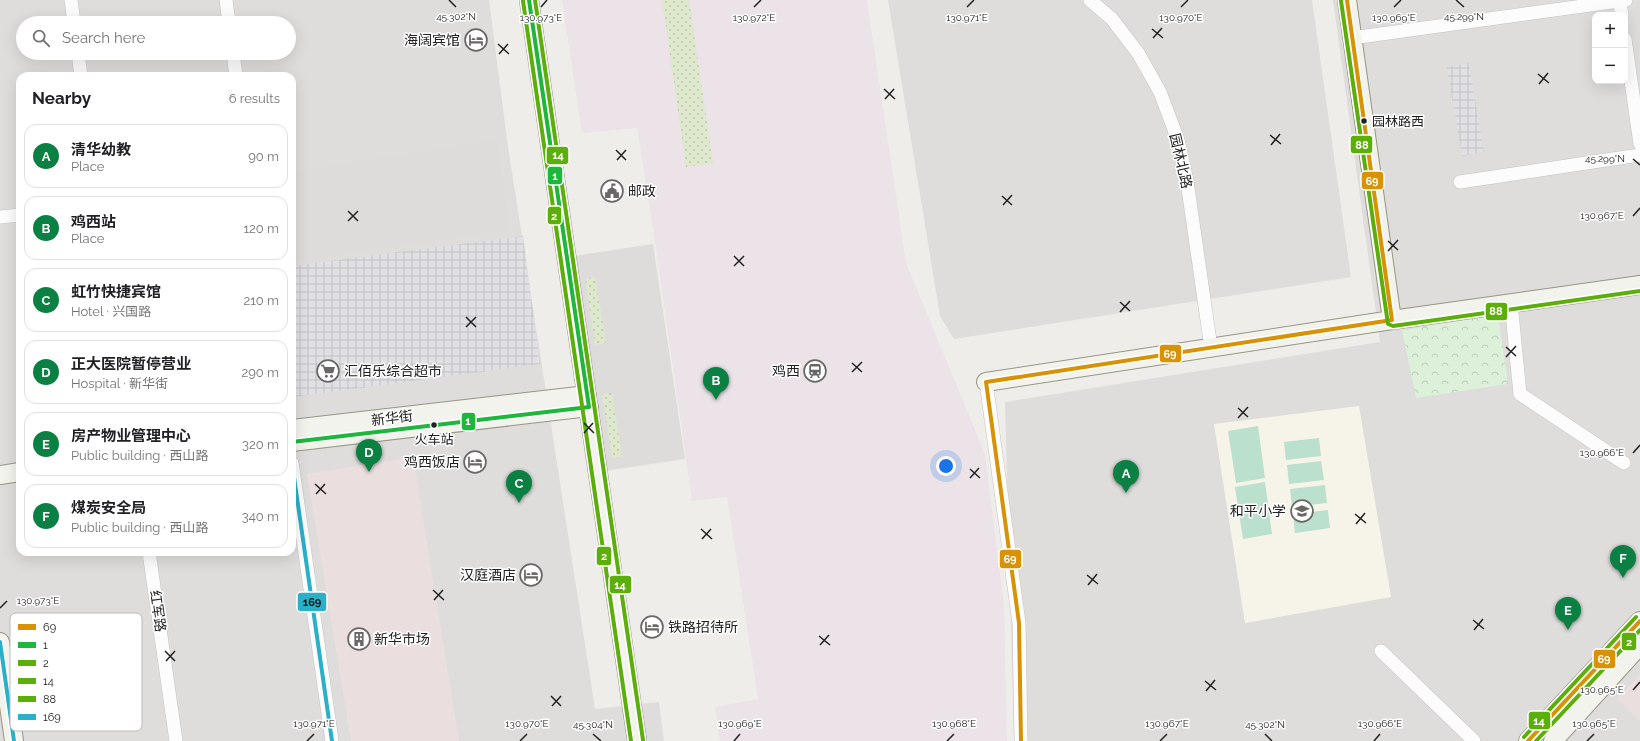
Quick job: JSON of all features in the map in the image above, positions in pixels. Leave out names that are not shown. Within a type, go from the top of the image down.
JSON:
[{"type":"street","points":[[70,0],[73,16]]},
{"type":"street","points":[[226,0],[228,16]]},
{"type":"street","points":[[529,0],[637,741]]},
{"type":"street","name":"园林北路","points":[[1090,0],[1112,18],[1138,53],[1160,92],[1178,140],[1187,181],[1211,348]]},
{"type":"street","points":[[1347,0],[1392,320]]},
{"type":"street","points":[[1352,38],[1622,0],[1622,12]]},
{"type":"street","points":[[1626,48],[1640,144]]},
{"type":"street","points":[[79,60],[80,72]]},
{"type":"street","points":[[234,60],[235,72]]},
{"type":"street","points":[[1460,182],[1640,155]]},
{"type":"street","points":[[0,217],[16,215]]},
{"type":"street","points":[[1021,741],[1019,623],[986,382],[1392,320],[1640,285]]},
{"type":"street","points":[[1511,303],[1520,394],[1624,463]]},
{"type":"street","name":"新华街","points":[[296,429],[588,401]]},
{"type":"street","name":"新华街","points":[[296,441],[588,401]]},
{"type":"street","points":[[0,476],[16,473]]},
{"type":"street","points":[[0,487],[16,485]]},
{"type":"street","points":[[296,491],[332,741]]},
{"type":"street","name":"红军路","points":[[150,556],[176,741]]},
{"type":"street","points":[[1528,741],[1640,621]]},
{"type":"street","points":[[0,642],[5,718],[10,731]]},
{"type":"street","points":[[1553,741],[1640,645]]},
{"type":"street","points":[[1381,651],[1474,741]]},
{"type":"street","points":[[10,731],[14,741]]},
{"type":"shaded area","points":[[0,0],[489,0],[507,140],[595,709],[659,702],[664,741],[0,741]]},
{"type":"shaded area","points":[[562,0],[867,0],[906,263],[985,454],[1004,606],[1007,741],[720,741],[715,707],[758,699],[727,497],[692,501],[654,235],[637,128],[582,133]]},
{"type":"shaded area","points":[[888,0],[1312,0],[1351,277],[954,339],[940,316]]},
{"type":"shaded area","points":[[1333,0],[1640,0],[1640,741],[1014,741],[1005,402],[1380,342]]},
{"type":"shaded area","points":[[1469,63],[1484,152],[1462,156],[1447,67]]},
{"type":"shaded area","points":[[497,140],[510,230],[296,261],[296,170]]},
{"type":"shaded area","points":[[523,236],[540,364],[296,397],[296,265]]},
{"type":"shaded area","points":[[653,244],[685,459],[598,472],[567,257]]},
{"type":"shaded area","name":"和平小学","points":[[1359,406],[1391,597],[1245,623],[1214,424]]},
{"type":"shaded area","points":[[413,457],[459,741],[351,741],[307,474]]},
{"type":"shaded area","points":[[1640,674],[1640,721],[1617,699]]},
{"type":"green space","points":[[662,0],[689,0],[713,163],[686,167]]},
{"type":"green space","points":[[595,277],[606,343],[595,345],[585,279]]},
{"type":"green space","points":[[1498,315],[1508,384],[1416,398],[1402,330]]},
{"type":"green space","points":[[612,393],[622,457],[612,458],[602,394]]},
{"type":"green space","points":[[1258,426],[1265,478],[1236,483],[1228,431]]},
{"type":"green space","points":[[1319,438],[1321,456],[1286,460],[1284,442]]},
{"type":"green space","points":[[1321,461],[1324,480],[1289,484],[1287,465]]},
{"type":"green space","points":[[1265,482],[1272,534],[1243,539],[1235,487]]},
{"type":"green space","points":[[1325,485],[1327,503],[1292,507],[1290,489]]},
{"type":"green space","points":[[1328,510],[1330,528],[1295,533],[1293,514]]},
{"type":"transit line","name":"1","points":[[296,442],[589,407],[529,0]]},
{"type":"transit line","name":"14","points":[[535,0],[643,740]]},
{"type":"transit line","name":"69","points":[[1021,741],[1019,623],[986,382],[1392,320],[1347,0]]},
{"type":"transit line","name":"2","points":[[523,1],[631,741]]},
{"type":"transit line","name":"88","points":[[1341,1],[1388,324],[1393,326],[1640,291]]},
{"type":"transit line","name":"169","points":[[296,491],[332,741]]},
{"type":"transit line","name":"14","points":[[1524,737],[1636,617]]},
{"type":"transit line","name":"69","points":[[1528,741],[1640,621]]},
{"type":"transit line","name":"2","points":[[1536,741],[1640,630]]},
{"type":"transit line","name":"169","points":[[0,642],[10,713]]},
{"type":"transit line","name":"169","points":[[13,731],[14,741]]},
{"type":"place","name":"海阔宾馆","points":[[476,40]]},
{"type":"place","name":"园林路西","points":[[1364,121]]},
{"type":"place","name":"邮政","points":[[612,191]]},
{"type":"place","name":"汇佰乐综合超市","points":[[328,371]]},
{"type":"place","name":"鸡西","points":[[815,371]]},
{"type":"place","name":"鸡西站","points":[[716,400]]},
{"type":"place","name":"火车站","points":[[434,425]]},
{"type":"place","name":"鸡西饭店","points":[[475,462]]},
{"type":"place","name":"正大医院暂停营业","points":[[369,472]]},
{"type":"place","name":"清华幼教","points":[[1126,493]]},
{"type":"place","name":"虹竹快捷宾馆","points":[[519,503]]},
{"type":"place","name":"和平小学","points":[[1302,511]]},
{"type":"place","name":"汉庭酒店","points":[[531,575]]},
{"type":"place","name":"煤炭安全局","points":[[1623,578]]},
{"type":"place","name":"铁路招待所","points":[[652,627]]},
{"type":"place","name":"房产物业管理中心","points":[[1568,630]]},
{"type":"place","name":"新华市场","points":[[359,639]]}]
